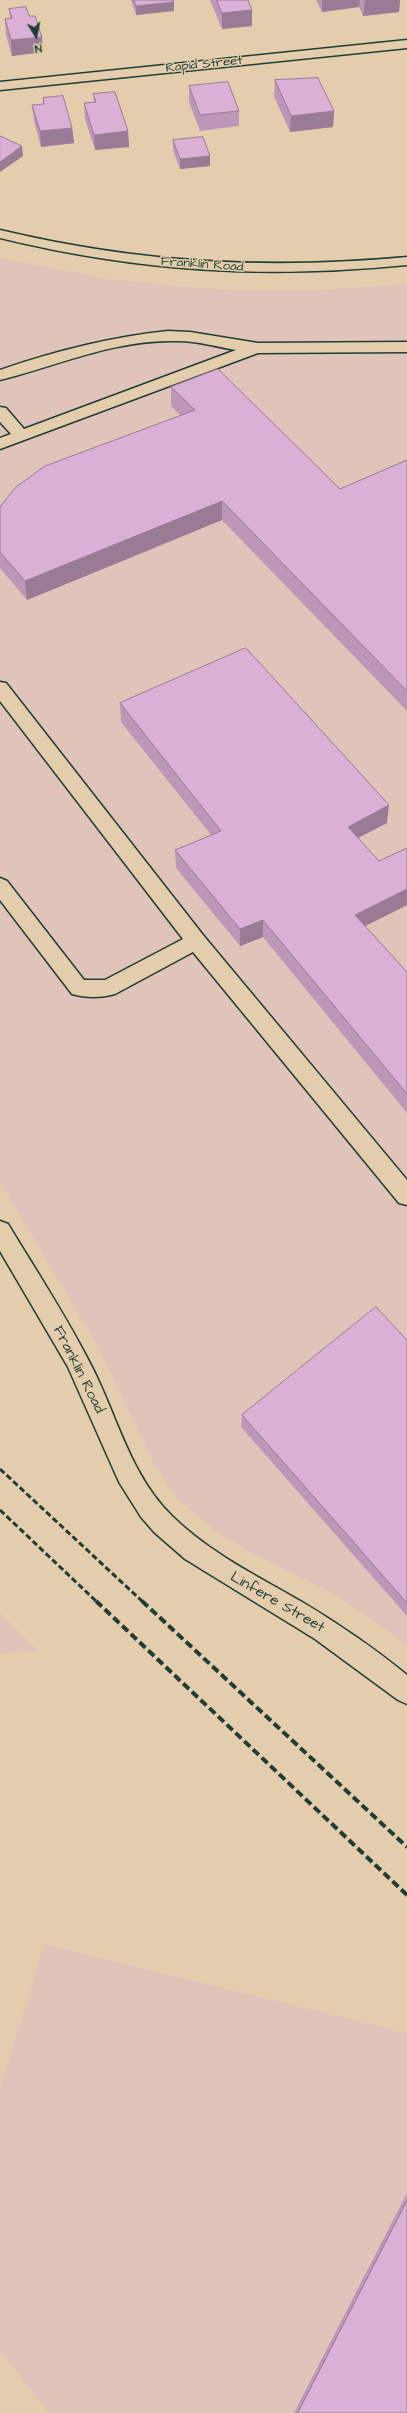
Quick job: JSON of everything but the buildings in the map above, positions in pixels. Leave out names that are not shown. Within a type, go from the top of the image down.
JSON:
[{"type":"street","name":"Rapid Street","points":[[0,86],[407,44]]},
{"type":"street","name":"Franklin Road","points":[[0,234],[77,251],[183,265],[293,268],[407,261]]},
{"type":"street","points":[[0,375],[55,355],[117,342],[170,336],[216,341],[256,348],[407,347]]},
{"type":"street","points":[[0,444],[256,348]]},
{"type":"street","points":[[0,412],[21,436]]},
{"type":"street","points":[[0,688],[196,941],[407,1196]]},
{"type":"street","points":[[0,886],[79,988],[108,988],[196,941]]},
{"type":"street","name":"Franklin Road","points":[[0,1231],[58,1327],[85,1379],[122,1462],[135,1487],[152,1511]]},
{"type":"street","name":"Linfere Street","points":[[152,1511],[197,1555],[296,1612],[351,1647],[407,1691]]},
{"type":"shaded area","points":[[0,258],[110,279],[185,287],[241,290],[320,290],[407,284],[407,1645],[335,1594],[253,1554],[217,1532],[177,1499],[154,1464],[97,1345],[0,1182]]},
{"type":"shaded area","points":[[0,1613],[38,1651],[0,1653]]},
{"type":"shaded area","points":[[44,1944],[407,2033],[407,2413],[49,2413],[0,2351],[0,2088]]},
{"type":"railway","points":[[0,1469],[143,1602]]},
{"type":"railway","points":[[0,1510],[97,1602]]},
{"type":"railway","points":[[96,1601],[407,1895]]},
{"type":"railway","points":[[142,1601],[407,1847]]}]
